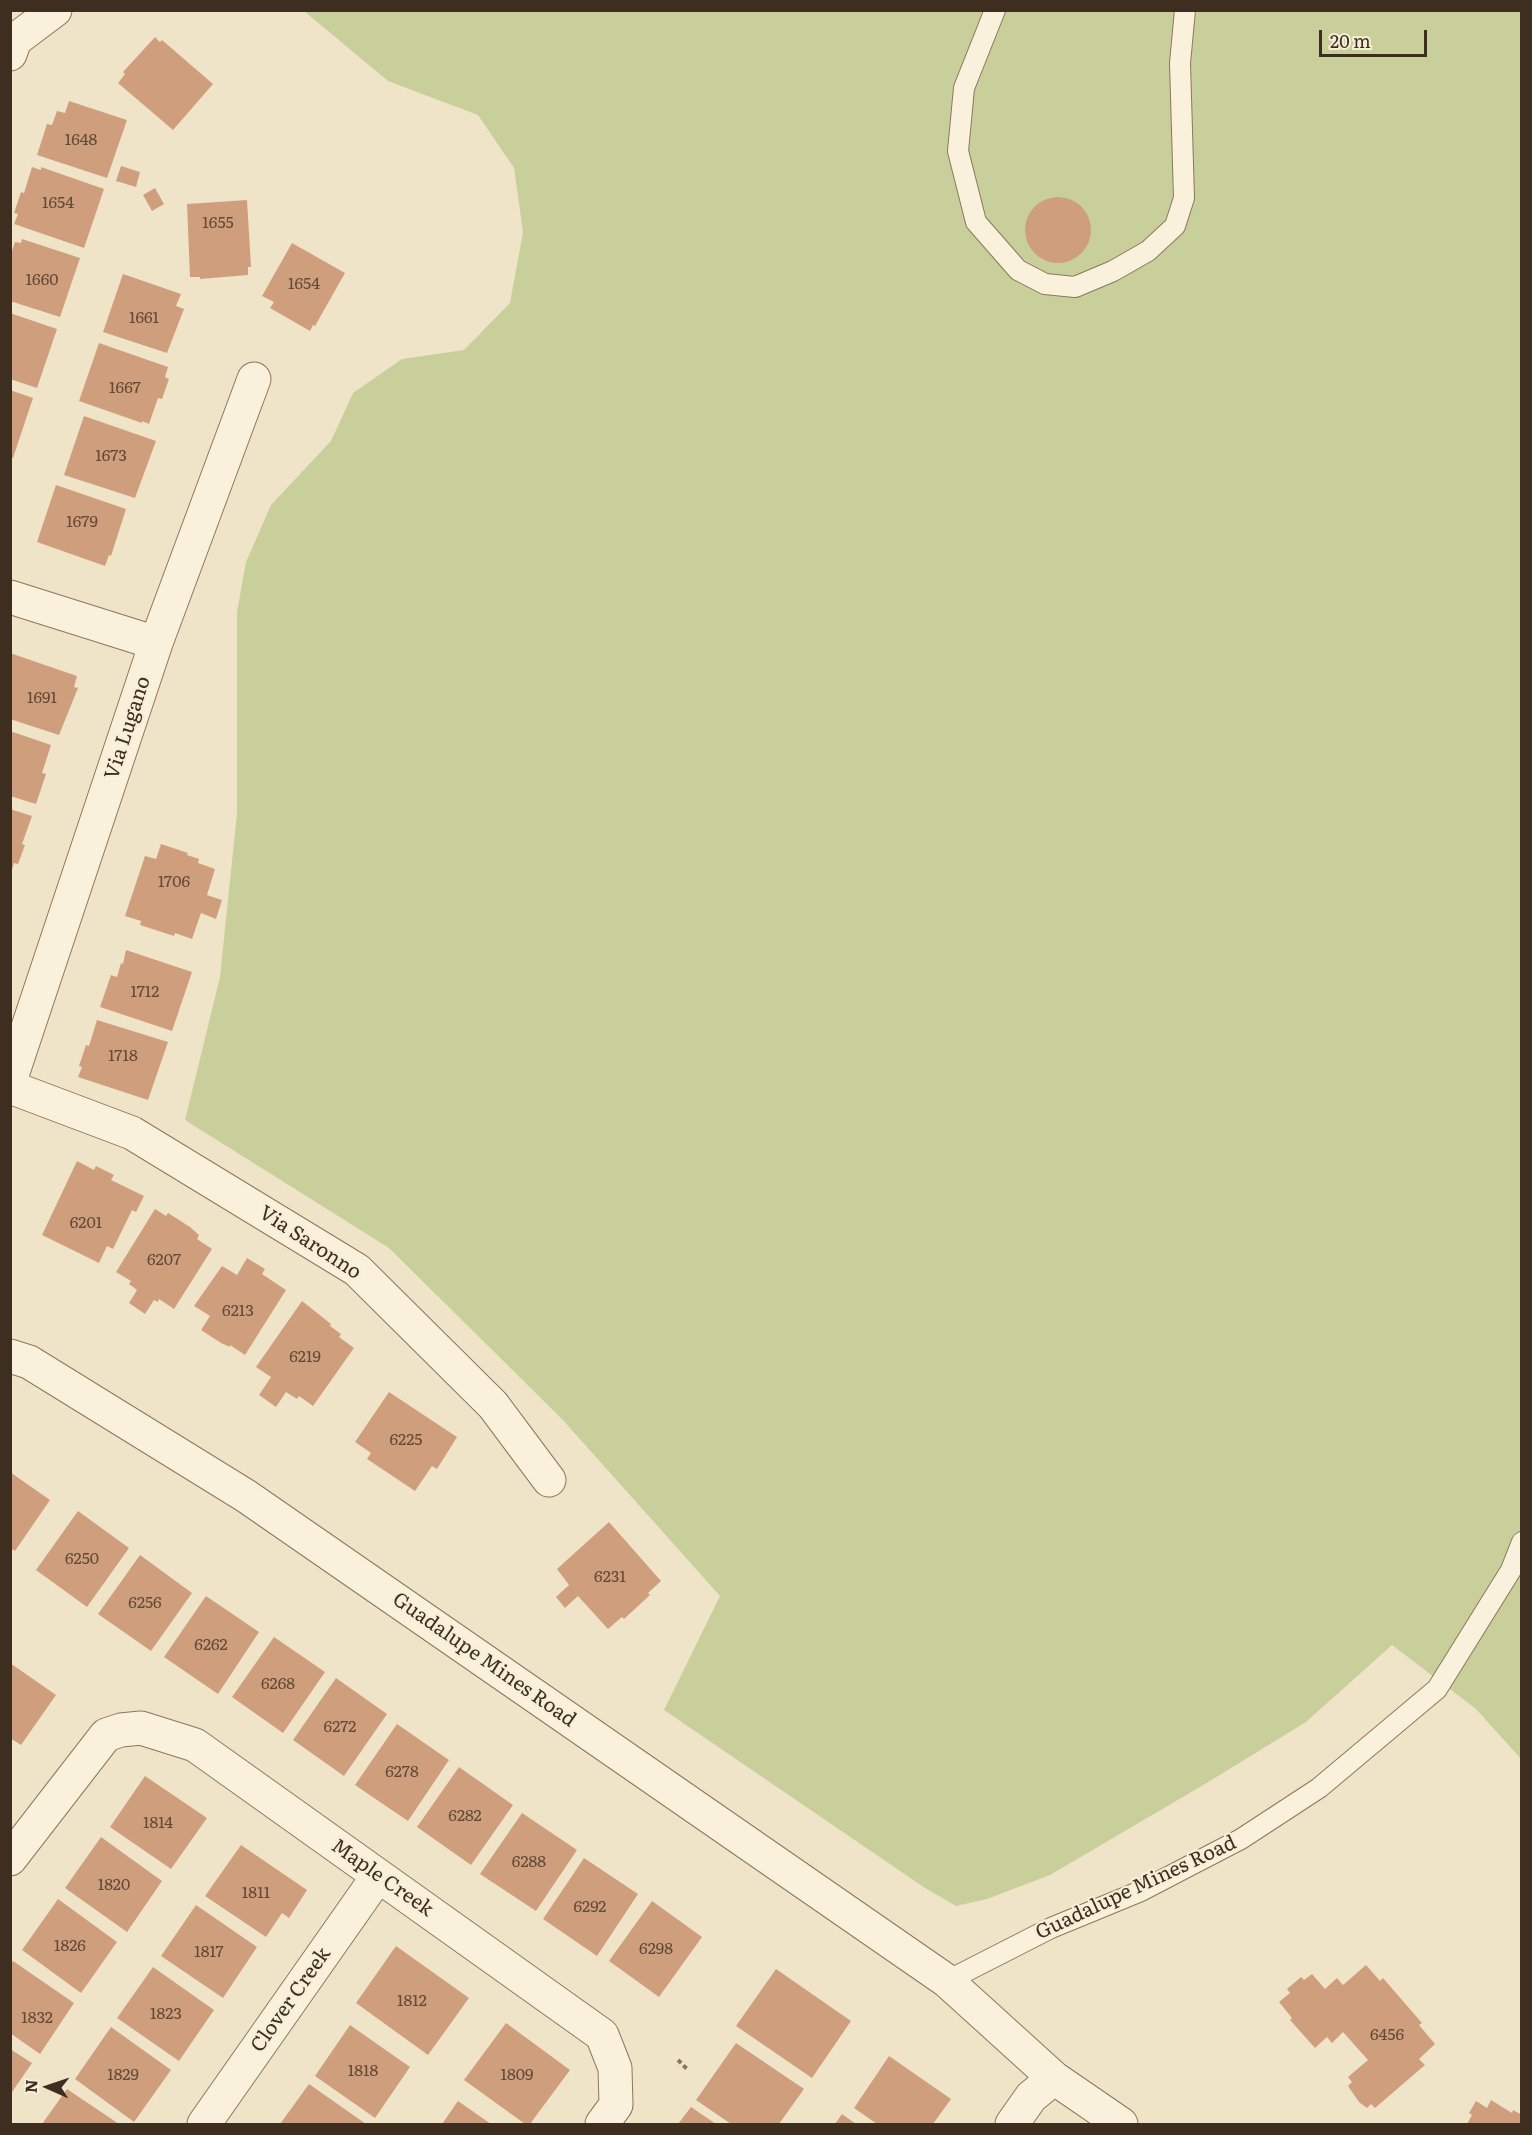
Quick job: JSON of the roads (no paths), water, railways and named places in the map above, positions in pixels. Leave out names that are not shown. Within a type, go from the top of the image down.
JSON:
[{"type":"street","points":[[10,54],[15,40],[55,10]]},
{"type":"street","name":"Via Lugano","points":[[10,1081],[156,643],[254,379]]},
{"type":"street","points":[[10,597],[156,643]]},
{"type":"street","name":"Via Saronno","points":[[10,1087],[132,1133],[357,1270],[493,1405],[549,1480]]},
{"type":"street","name":"Guadalupe Mines Road","points":[[10,1356],[29,1362],[246,1496],[947,1981],[1054,2078],[1121,2124]]},
{"type":"street","name":"Maple Creek","points":[[10,1858],[106,1735],[141,1728],[195,1745],[602,2035],[615,2068],[616,2105],[602,2124]]},
{"type":"street","name":"Clover Creek","points":[[204,2124],[378,1876]]},
{"type":"street","points":[[1012,2124],[1031,2097],[1054,2078]]},
{"type":"lane","points":[[995,10],[964,88],[957,151],[976,222],[1018,270],[1045,284],[1075,287],[1113,271],[1148,250],[1175,226],[1184,198],[1180,63],[1185,10]]},
{"type":"lane","name":"Guadalupe Mines Road","points":[[947,1981],[1051,1928],[1140,1891],[1241,1839],[1319,1788],[1437,1689],[1511,1570],[1521,1542]]}]
